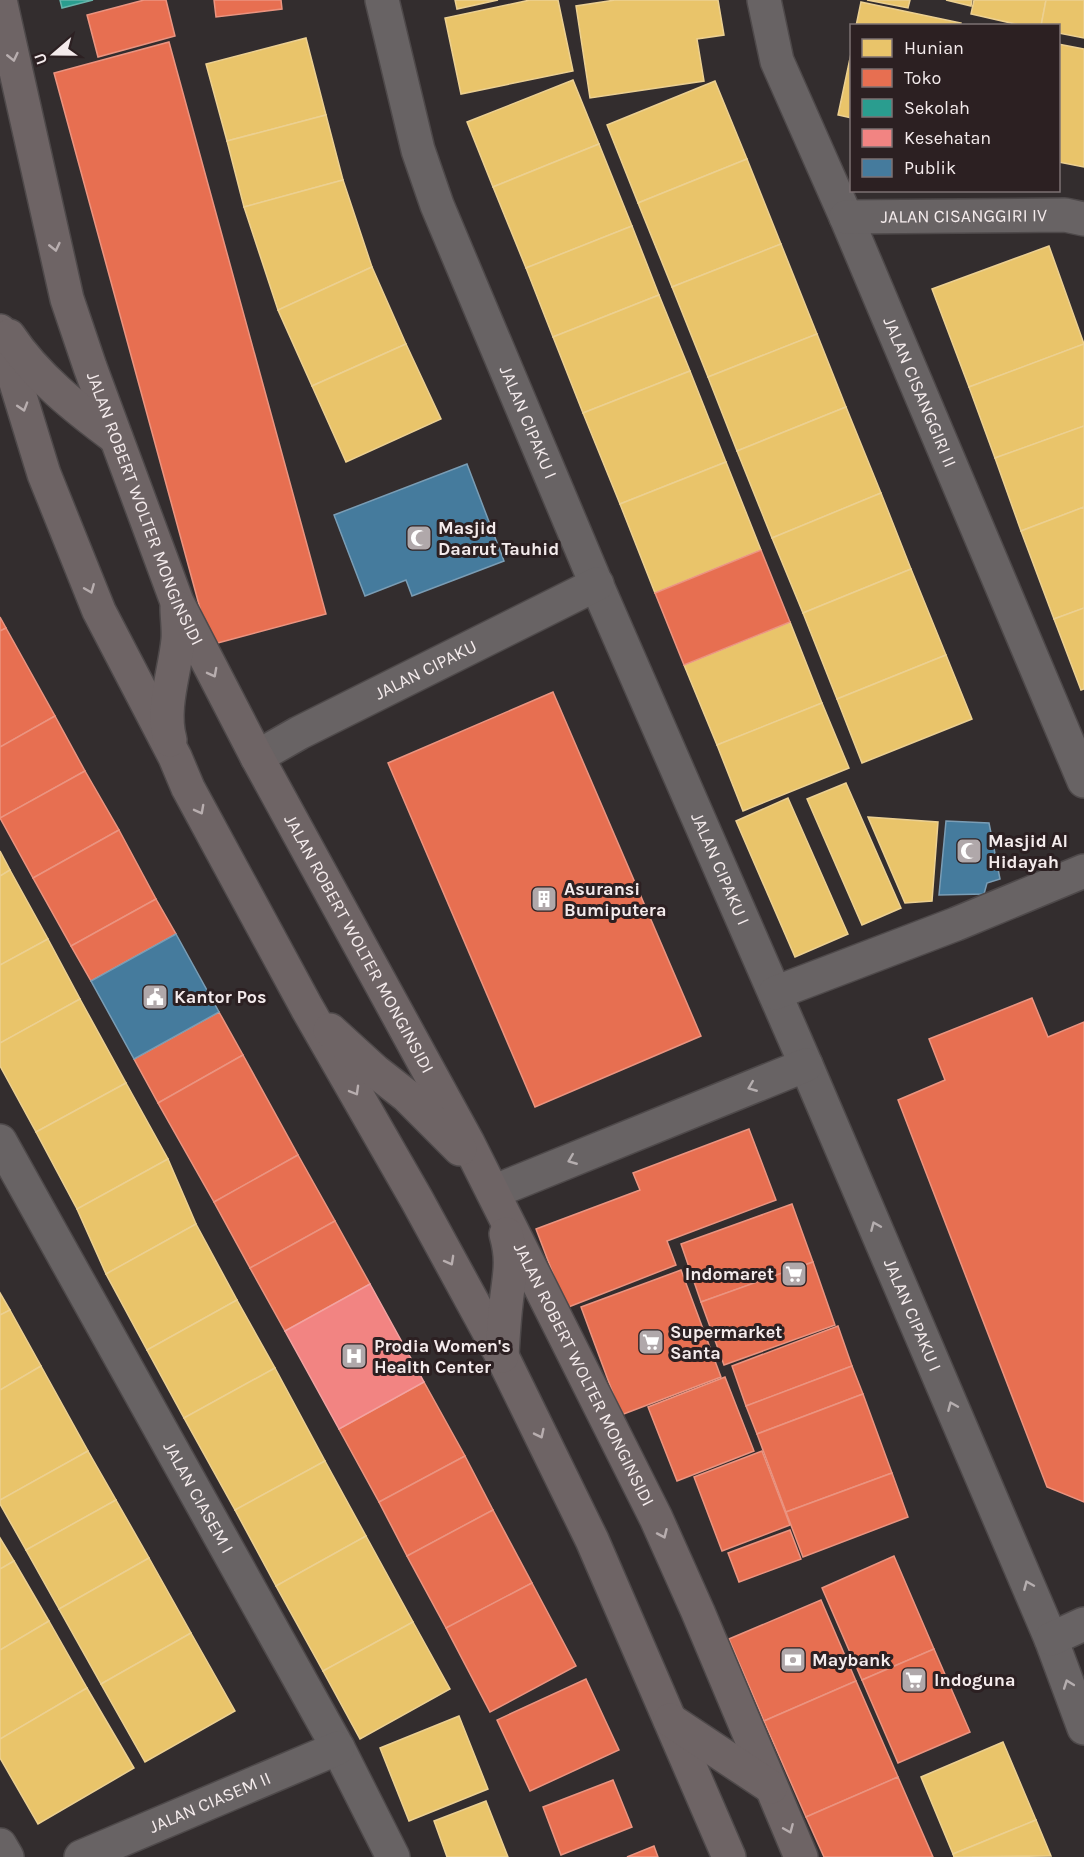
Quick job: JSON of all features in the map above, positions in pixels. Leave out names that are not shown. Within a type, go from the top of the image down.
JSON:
[{"type":"main road","name":"JALAN ROBERT WOLTER MONGINSIDI","points":[[0,0],[67,299],[177,602],[257,757],[487,1181],[656,1518],[801,1857]]},
{"type":"main road","points":[[0,320],[35,369],[116,438]]},
{"type":"main road","points":[[0,330],[44,474],[99,611],[175,757],[188,788],[307,1008],[502,1356],[592,1540],[729,1857]]},
{"type":"main road","points":[[175,757],[167,730],[178,639],[177,602]]},
{"type":"main road","points":[[307,1008],[375,1071],[407,1096],[487,1181],[511,1252],[502,1356]]},
{"type":"main road","points":[[710,1812],[719,1752],[732,1692]]},
{"type":"main road","points":[[670,1720],[771,1787]]},
{"type":"street","name":"JALAN CIPAKU I","points":[[382,0],[418,150],[437,205],[597,584],[806,1065],[1051,1639],[1084,1728]]},
{"type":"street","name":"JALAN CISANGGIRI II","points":[[764,0],[777,61],[846,217],[1084,781]]},
{"type":"street","name":"JALAN CISANGGIRI IV","points":[[846,217],[1065,215],[1084,219]]},
{"type":"street","name":"JALAN CIPAKU","points":[[257,757],[299,733],[597,584]]},
{"type":"street","points":[[775,993],[956,924],[1084,871]]},
{"type":"street","points":[[487,1181],[806,1065]]},
{"type":"street","name":"JALAN CIASEM I","points":[[0,1141],[338,1748],[393,1857]]},
{"type":"street","points":[[1051,1639],[1084,1624]]},
{"type":"street","name":"JALAN CIASEM II","points":[[81,1857],[338,1748]]},
{"type":"street","points":[[0,1845],[7,1857]]},
{"type":"building: Hunian","points":[[455,0],[498,0],[457,9]]},
{"type":"building: Hunian","points":[[530,0],[558,0],[573,71],[461,94],[445,18]]},
{"type":"building: Hunian","points":[[615,0],[718,0],[724,35],[697,39],[704,81],[590,98],[576,6]]},
{"type":"building: Hunian","points":[[867,0],[910,0],[908,8]]},
{"type":"building: Hunian","points":[[946,0],[972,0],[971,6]]},
{"type":"building: Hunian","points":[[974,0],[1046,0],[1041,24],[1015,24],[971,14]]},
{"type":"building: Hunian","points":[[1046,0],[1084,0],[1084,38],[1060,33],[1060,24],[1041,24]]},
{"type":"building: Hunian","points":[[861,2],[961,23],[961,24],[856,24]]},
{"type":"building: Hunian","points":[[306,38],[326,115],[227,141],[206,64]]},
{"type":"building: Hunian","points":[[1060,44],[1084,49],[1084,167],[1060,162]]},
{"type":"building: Hunian","points":[[850,58],[850,118],[838,115]]},
{"type":"building: Hunian","points":[[573,80],[599,144],[493,187],[467,122]]},
{"type":"building: Hunian","points":[[715,81],[747,159],[638,203],[607,125]]},
{"type":"building: Hunian","points":[[326,115],[343,180],[244,207],[227,141]]},
{"type":"building: Hunian","points":[[599,144],[632,226],[526,268],[493,187]]},
{"type":"building: Hunian","points":[[747,159],[781,244],[672,287],[638,203]]},
{"type":"building: Hunian","points":[[343,180],[372,267],[278,310],[244,207]]},
{"type":"building: Hunian","points":[[632,226],[659,295],[553,337],[526,268]]},
{"type":"building: Hunian","points":[[781,244],[817,334],[708,377],[672,287]]},
{"type":"building: Hunian","points":[[1049,246],[1084,344],[969,387],[932,289]]},
{"type":"building: Hunian","points":[[372,267],[406,344],[312,386],[278,310]]},
{"type":"building: Hunian","points":[[659,295],[690,371],[583,413],[553,337]]},
{"type":"building: Hunian","points":[[817,334],[846,407],[737,451],[708,377]]},
{"type":"building: Hunian","points":[[406,344],[441,419],[346,462],[312,386]]},
{"type":"building: Hunian","points":[[1084,344],[1084,426],[995,458],[969,387]]},
{"type":"building: Hunian","points":[[690,371],[726,462],[620,504],[583,413]]},
{"type":"building: Hunian","points":[[846,407],[881,493],[772,538],[737,451]]},
{"type":"building: Hunian","points":[[1084,426],[1084,507],[1021,531],[995,458]]},
{"type":"building: Hunian","points":[[726,462],[761,550],[655,593],[620,504]]},
{"type":"building: Hunian","points":[[881,493],[911,569],[803,613],[772,538]]},
{"type":"building: Hunian","points":[[1084,507],[1084,608],[1054,619],[1021,531]]},
{"type":"building: Hunian","points":[[911,569],[946,655],[837,699],[803,613]]},
{"type":"building: Hunian","points":[[1084,608],[1084,689],[1081,690],[1054,619]]},
{"type":"building: Hunian","points":[[790,622],[822,703],[717,745],[684,665]]},
{"type":"building: Hunian","points":[[946,655],[972,719],[862,763],[837,699]]},
{"type":"building: Hunian","points":[[822,703],[849,768],[743,811],[717,745]]},
{"type":"building: Hunian","points":[[846,783],[901,908],[862,925],[807,799]]},
{"type":"building: Hunian","points":[[788,798],[848,934],[795,957],[736,821]]},
{"type":"building: Hunian","points":[[868,817],[938,822],[932,901],[905,903]]},
{"type":"building: Hunian","points":[[0,851],[10,870],[0,876]]},
{"type":"building: Hunian","points":[[10,870],[48,939],[0,965],[0,876]]},
{"type":"building: Hunian","points":[[48,939],[80,999],[0,1043],[0,965]]},
{"type":"building: Hunian","points":[[80,999],[126,1083],[36,1132],[0,1066],[0,1043]]},
{"type":"building: Hunian","points":[[126,1083],[168,1159],[77,1209],[36,1132]]},
{"type":"building: Hunian","points":[[168,1159],[196,1224],[106,1274],[77,1209]]},
{"type":"building: Hunian","points":[[196,1224],[237,1300],[147,1350],[106,1274]]},
{"type":"building: Hunian","points":[[0,1293],[10,1310],[0,1315]]},
{"type":"building: Hunian","points":[[237,1300],[275,1368],[184,1418],[147,1350]]},
{"type":"building: Hunian","points":[[10,1310],[41,1366],[0,1390],[0,1315]]},
{"type":"building: Hunian","points":[[41,1366],[88,1451],[0,1500],[0,1390]]},
{"type":"building: Hunian","points":[[275,1368],[325,1461],[235,1510],[184,1418]]},
{"type":"building: Hunian","points":[[88,1451],[116,1500],[26,1550],[0,1504],[0,1500]]},
{"type":"building: Hunian","points":[[325,1461],[366,1536],[276,1586],[235,1510]]},
{"type":"building: Hunian","points":[[116,1500],[149,1558],[59,1609],[26,1550]]},
{"type":"building: Hunian","points":[[366,1536],[413,1622],[323,1671],[276,1586]]},
{"type":"building: Hunian","points":[[0,1538],[14,1561],[0,1569]]},
{"type":"building: Hunian","points":[[149,1558],[191,1633],[101,1684],[59,1609]]},
{"type":"building: Hunian","points":[[14,1561],[49,1621],[0,1650],[0,1569]]},
{"type":"building: Hunian","points":[[49,1621],[87,1688],[0,1739],[0,1650]]},
{"type":"building: Hunian","points":[[413,1622],[450,1689],[360,1739],[323,1671]]},
{"type":"building: Hunian","points":[[191,1633],[235,1711],[145,1762],[101,1684]]},
{"type":"building: Hunian","points":[[87,1688],[134,1768],[38,1824],[0,1758],[0,1739]]},
{"type":"building: Hunian","points":[[459,1716],[488,1789],[409,1821],[380,1748]]},
{"type":"building: Hunian","points":[[1003,1742],[1036,1820],[953,1854],[921,1777]]},
{"type":"building: Hunian","points":[[486,1801],[508,1857],[447,1857],[434,1821]]},
{"type":"building: Hunian","points":[[1036,1820],[1051,1856],[954,1857],[953,1854]]},
{"type":"building: Toko","points":[[144,0],[166,0],[175,36],[98,57],[87,15]]},
{"type":"building: Toko","points":[[214,0],[281,0],[282,9],[216,17]]},
{"type":"building: Toko","points":[[169,42],[326,614],[210,645],[54,73]]},
{"type":"building: Toko","points":[[761,550],[790,622],[684,665],[655,593]]},
{"type":"building: Toko","points":[[0,617],[6,628],[0,631]]},
{"type":"building: Toko","points":[[6,628],[55,716],[0,747],[0,631]]},
{"type":"building: Toko","name":"Asuransi Bumiputera","points":[[553,692],[701,1036],[535,1107],[388,763]]},
{"type":"building: Toko","points":[[55,716],[85,771],[0,818],[0,747]]},
{"type":"building: Toko","points":[[85,771],[119,830],[33,878],[0,818]]},
{"type":"building: Toko","points":[[119,830],[156,899],[71,946],[33,878]]},
{"type":"building: Toko","points":[[156,899],[176,934],[91,981],[71,946]]},
{"type":"building: Toko","points":[[1032,998],[1048,1037],[1084,1022],[1084,1502],[1047,1487],[898,1100],[945,1080],[929,1039]]},
{"type":"building: Toko","points":[[219,1012],[243,1055],[158,1103],[134,1059]]},
{"type":"building: Toko","points":[[243,1055],[298,1155],[214,1202],[158,1103]]},
{"type":"building: Toko","points":[[749,1129],[776,1200],[667,1241],[676,1265],[566,1308],[536,1229],[640,1190],[633,1173]]},
{"type":"building: Toko","points":[[298,1155],[335,1221],[250,1268],[214,1202]]},
{"type":"building: Toko","points":[[792,1204],[813,1262],[701,1302],[681,1244]]},
{"type":"building: Toko","points":[[335,1221],[370,1284],[285,1331],[250,1268]]},
{"type":"building: Toko","points":[[813,1262],[835,1325],[724,1365],[701,1302]]},
{"type":"building: Toko","name":"Supermarket Santa","points":[[681,1270],[721,1377],[621,1415],[581,1307]]},
{"type":"building: Toko","points":[[838,1326],[852,1366],[746,1406],[732,1366]]},
{"type":"building: Toko","points":[[852,1366],[863,1394],[757,1434],[746,1406]]},
{"type":"building: Toko","points":[[725,1377],[754,1451],[677,1481],[648,1407]]},
{"type":"building: Toko","points":[[424,1382],[465,1456],[379,1502],[339,1429]]},
{"type":"building: Toko","points":[[863,1394],[892,1473],[786,1512],[757,1434]]},
{"type":"building: Toko","points":[[762,1451],[790,1525],[722,1551],[694,1477]]},
{"type":"building: Toko","points":[[465,1456],[493,1510],[407,1556],[379,1502]]},
{"type":"building: Toko","points":[[892,1473],[908,1517],[803,1557],[786,1512]]},
{"type":"building: Toko","points":[[493,1510],[532,1583],[446,1628],[407,1556]]},
{"type":"building: Toko","points":[[790,1530],[801,1559],[739,1582],[728,1553]]},
{"type":"building: Toko","points":[[894,1556],[934,1649],[862,1680],[822,1588]]},
{"type":"building: Toko","points":[[532,1583],[576,1666],[490,1712],[446,1628]]},
{"type":"building: Toko","name":"Maybank","points":[[821,1600],[856,1681],[764,1721],[729,1639]]},
{"type":"building: Toko","points":[[934,1649],[970,1732],[898,1763],[862,1680]]},
{"type":"building: Toko","points":[[586,1679],[619,1750],[530,1791],[497,1720]]},
{"type":"building: Toko","points":[[856,1681],[898,1777],[806,1817],[764,1721]]},
{"type":"building: Toko","points":[[898,1777],[933,1857],[824,1857],[806,1817]]},
{"type":"building: Toko","points":[[613,1780],[632,1827],[561,1855],[543,1807]]},
{"type":"building: Toko","points":[[654,1846],[658,1857],[627,1857]]},
{"type":"building: Sekolah","points":[[60,0],[93,0],[62,8]]},
{"type":"building: Kesehatan","name":"Prodia Women's Health Center","points":[[370,1284],[424,1382],[339,1429],[285,1331]]},
{"type":"building: Publik","name":"Masjid Daarut Tauhid","points":[[467,464],[504,561],[412,596],[406,580],[365,596],[334,515]]},
{"type":"building: Publik","name":"Masjid Al Hidayah","points":[[946,821],[989,823],[1000,879],[987,883],[984,894],[939,895]]},
{"type":"building: Publik","name":"Kantor Pos","points":[[176,934],[219,1012],[134,1059],[91,981]]},
{"type":"place","name":"Masjid Daarut Tauhid","points":[[419,538]]},
{"type":"place","name":"Masjid Al Hidayah","points":[[969,851]]},
{"type":"place","name":"Asuransi Bumiputera","points":[[544,899]]},
{"type":"place","name":"Kantor Pos","points":[[155,997]]},
{"type":"place","name":"Indomaret","points":[[794,1274]]},
{"type":"place","name":"Supermarket Santa","points":[[651,1342]]},
{"type":"place","name":"Prodia Women's Health Center","points":[[354,1356]]},
{"type":"place","name":"Maybank","points":[[793,1660]]},
{"type":"place","name":"Indoguna","points":[[914,1680]]}]
